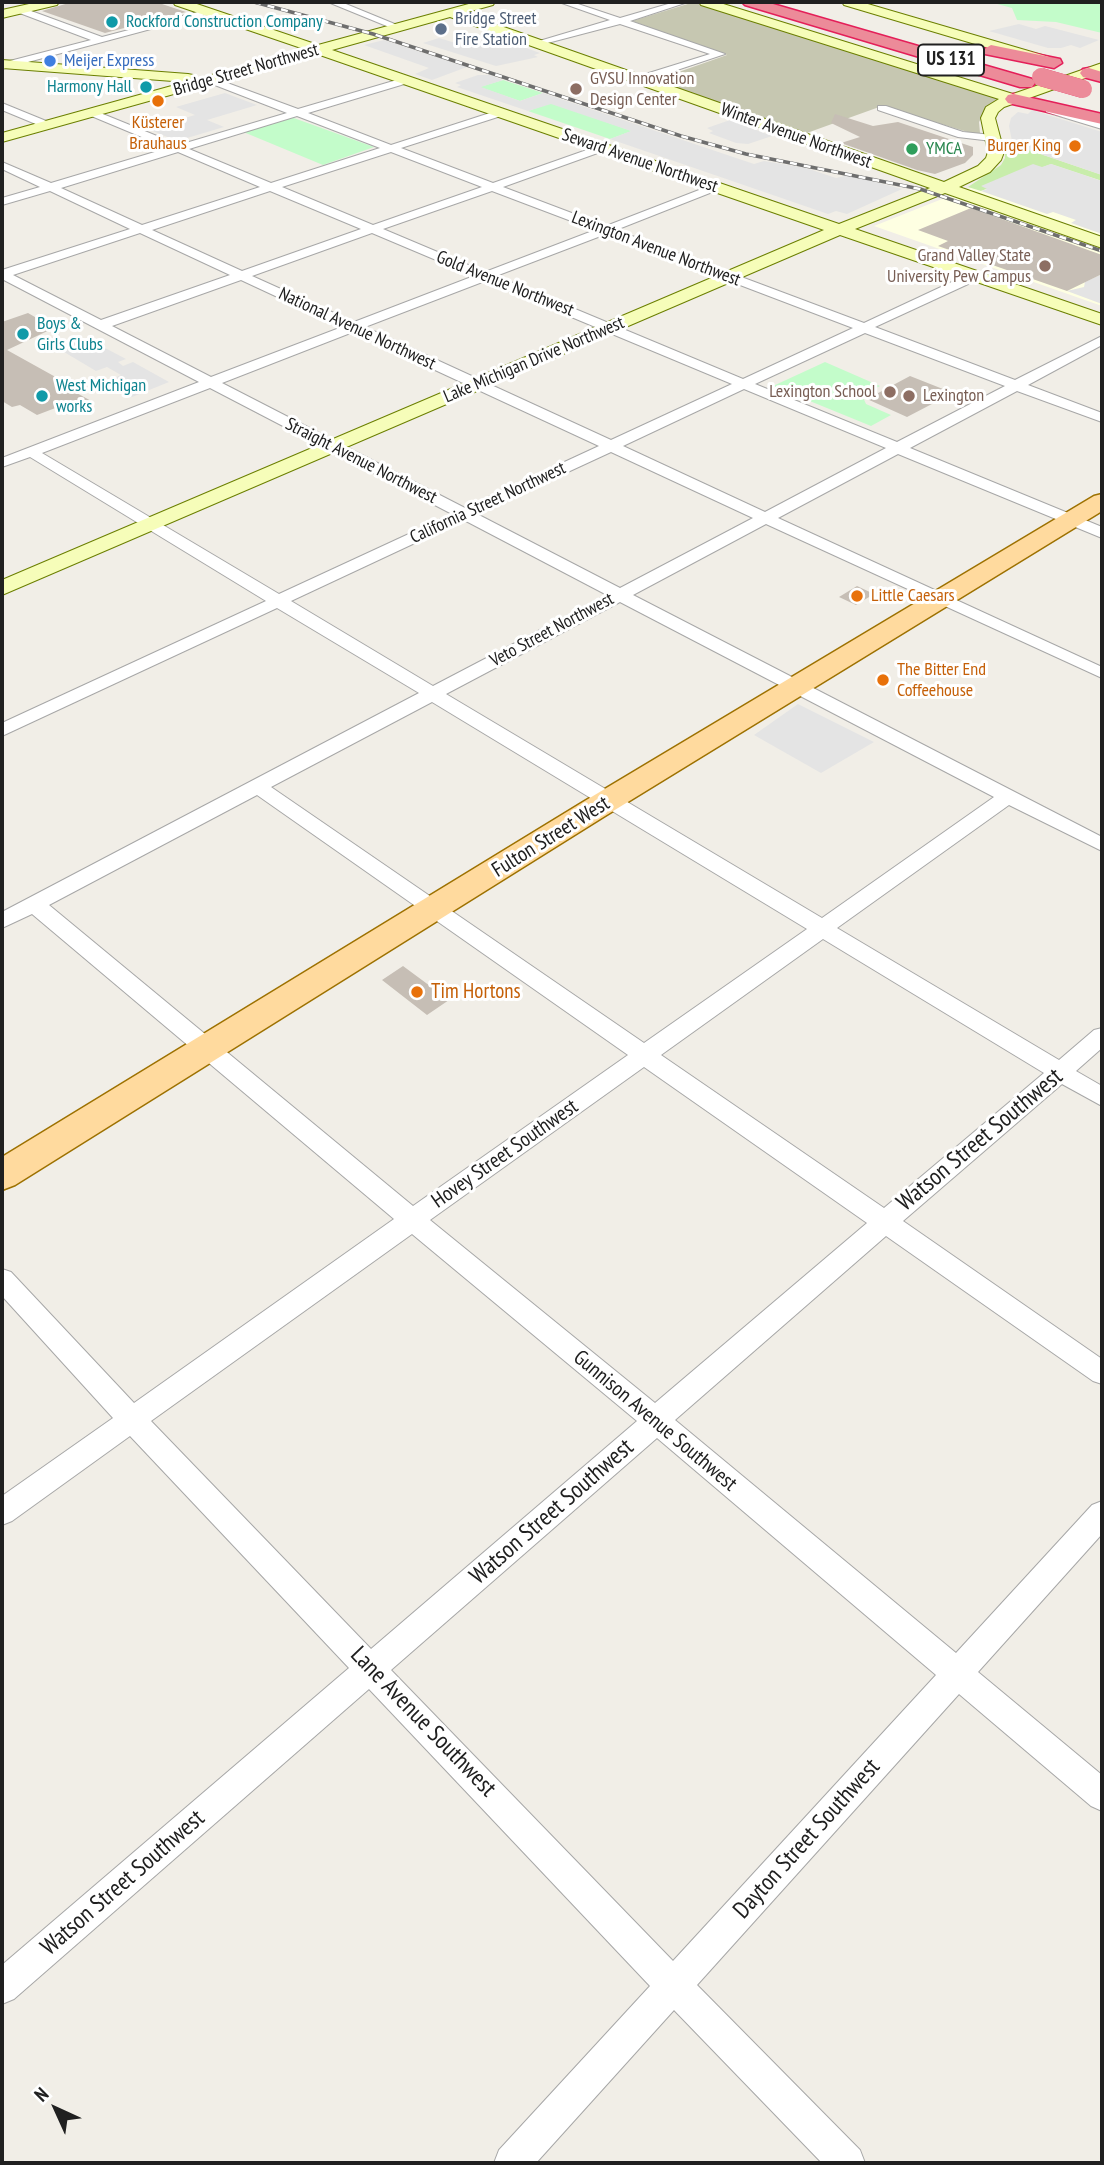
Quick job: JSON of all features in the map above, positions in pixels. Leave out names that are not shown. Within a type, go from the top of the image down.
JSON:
[{"type":"highway","points":[[727,2],[912,60],[964,83]]},
{"type":"highway","points":[[736,2],[833,29],[890,31],[1055,63]]},
{"type":"highway","name":"US 131","points":[[750,2],[890,31]]},
{"type":"highway","name":"US 131","points":[[805,2],[1033,80],[1089,80],[1102,95]]},
{"type":"highway","points":[[829,4],[890,31]]},
{"type":"highway","name":"US 131","points":[[1089,80],[1102,106]]},
{"type":"highway","points":[[1014,99],[1102,119]]},
{"type":"main road","name":"Fulton Street West","points":[[2,1175],[796,686],[1102,501]]},
{"type":"street","points":[[2,14],[52,2]]},
{"type":"street","name":"Seward Avenue Northwest","points":[[179,2],[1102,320]]},
{"type":"street","points":[[333,2],[397,27]]},
{"type":"street","name":"Bridge Street Northwest","points":[[2,138],[489,2]]},
{"type":"street","points":[[564,2],[720,54],[640,79]]},
{"type":"street","points":[[539,44],[684,2]]},
{"type":"street","points":[[705,2],[1102,126]]},
{"type":"street","points":[[848,2],[1055,63],[1089,80]]},
{"type":"street","points":[[20,10],[101,40]]},
{"type":"street","points":[[4,64],[209,12]]},
{"type":"street","name":"Winter Avenue Northwest","points":[[451,13],[1102,243]]},
{"type":"street","points":[[4,64],[211,80]]},
{"type":"street","name":"Lexington Avenue Northwest","points":[[211,80],[1102,418]]},
{"type":"street","points":[[2,202],[407,80]]},
{"type":"street","points":[[1014,99],[1089,80]]},
{"type":"street","name":"Lake Michigan Drive Northwest","points":[[2,589],[839,230],[948,187],[988,166],[996,152],[988,118],[991,110],[1014,99]]},
{"type":"street","points":[[2,106],[47,125]]},
{"type":"street","points":[[882,108],[962,135],[992,138]]},
{"type":"street","name":"Gold Avenue Northwest","points":[[93,113],[1102,533]]},
{"type":"street","points":[[2,274],[500,113]]},
{"type":"street","points":[[101,326],[601,148]]},
{"type":"street","name":"National Avenue Northwest","points":[[2,165],[1102,673]]},
{"type":"street","points":[[2,463],[716,187]]},
{"type":"street","name":"Straight Avenue Northwest","points":[[2,274],[796,686]]},
{"type":"street","name":"California Street Northwest","points":[[2,730],[975,276]]},
{"type":"street","name":"Veto Street Northwest","points":[[2,921],[1102,340]]},
{"type":"street","points":[[31,452],[1102,1097]]},
{"type":"street","points":[[796,686],[1102,845]]},
{"type":"street","points":[[257,786],[1102,1373]]},
{"type":"street","name":"Hovey Street Southwest","points":[[2,1512],[1008,796]]},
{"type":"street","name":"Gunnison Avenue Southwest","points":[[34,904],[206,1051],[657,1421],[1102,1795]]},
{"type":"street","name":"Watson Street Southwest","points":[[2,1987],[657,1421],[671,1405],[1102,1036]]},
{"type":"street","name":"Lane Avenue Southwest","points":[[2,1279],[132,1419],[673,1985],[847,2163]]},
{"type":"street","name":"Dayton Street Southwest","points":[[512,2163],[1102,1514]]},
{"type":"shaded area","points":[[691,3],[1000,98],[984,113],[979,122],[980,133],[974,134],[882,106],[804,134],[653,81],[727,55],[632,21]]},
{"type":"shaded area","points":[[1019,24],[1036,29],[1045,26],[1099,40],[1080,48],[1071,45],[1048,48],[989,31]]},
{"type":"shaded area","points":[[496,37],[540,53],[534,55],[538,57],[496,66],[423,43],[439,38],[462,45]]},
{"type":"shaded area","points":[[384,40],[467,67],[432,80],[415,74],[429,68],[364,45]]},
{"type":"shaded area","points":[[478,75],[490,75],[503,80],[481,87],[520,101],[543,93],[754,164],[764,161],[806,168],[836,178],[849,175],[902,189],[847,214],[836,211],[828,214],[610,139],[631,131],[551,104],[528,111],[457,87],[461,85],[455,83]]},
{"type":"shaded area","points":[[225,93],[257,105],[207,120],[224,127],[177,141],[148,129],[195,115],[176,107]]},
{"type":"shaded area","points":[[1032,110],[1102,132],[1102,175],[1017,146],[1012,141],[1009,126],[1011,118],[1018,112],[1028,114]]},
{"type":"shaded area","points":[[730,120],[772,136],[748,144],[736,143],[709,133],[713,131],[707,128]]},
{"type":"shaded area","points":[[1033,164],[1042,167],[1051,164],[1102,181],[1102,234],[1071,223],[1076,220],[1053,212],[1047,214],[981,191],[987,189],[981,186]]},
{"type":"shaded area","name":"Grand Valley State University Pew Campus","points":[[1102,176],[1102,306],[874,226],[985,182]]},
{"type":"shaded area","points":[[1102,274],[1102,304],[1067,291],[1084,287],[1085,282]]},
{"type":"shaded area","points":[[73,339],[79,342],[88,339],[126,359],[118,362],[123,366],[133,362],[169,382],[132,397],[124,392],[140,385],[128,387],[112,379],[121,375],[107,367],[96,371],[59,349],[66,347],[62,343]]},
{"type":"shaded area","points":[[798,704],[874,742],[821,773],[754,735]]},
{"type":"green space","points":[[990,2],[1102,2],[1102,33],[1056,22],[1017,20],[1012,8]]},
{"type":"green space","points":[[503,80],[543,93],[520,101],[479,87]]},
{"type":"green space","points":[[551,103],[632,131],[610,139],[528,111]]},
{"type":"green space","points":[[291,117],[374,147],[323,165],[241,131]]},
{"type":"green space","points":[[1005,145],[1017,146],[1102,175],[1102,181],[1051,164],[981,191],[968,187],[1001,165],[1005,158]]},
{"type":"green space","points":[[825,362],[880,386],[862,395],[866,404],[891,415],[871,426],[773,386]]},
{"type":"building","name":"Rockford Construction Company","points":[[72,2],[156,2],[186,12],[105,33],[42,11]]},
{"type":"building","name":"YMCA","points":[[835,114],[873,126],[898,122],[973,147],[973,155],[965,163],[935,174],[917,170],[841,143],[860,137],[831,123]]},
{"type":"building","points":[[971,208],[1102,255],[1102,274],[1067,291],[938,246],[948,241],[918,230]]},
{"type":"building","name":"West Michigan works","points":[[28,313],[54,328],[7,350],[61,380],[57,382],[93,402],[67,412],[58,407],[37,415],[20,405],[12,407],[2,401],[2,322]]},
{"type":"building","name":"Lexington","points":[[910,376],[953,393],[907,417],[867,399]]},
{"type":"building","name":"Little Caesars","points":[[857,586],[874,594],[856,605],[839,597]]},
{"type":"building","name":"Tim Hortons","points":[[403,966],[449,1000],[427,1015],[382,980]]},
{"type":"railway","points":[[254,2],[373,34],[681,136],[746,154],[920,189],[1102,251]]},
{"type":"place","name":"Rockford Construction Company","points":[[112,22]]},
{"type":"place","name":"Bridge Street Fire Station","points":[[441,29]]},
{"type":"place","name":"Meijer Express","points":[[50,61]]},
{"type":"place","name":"Harmony Hall","points":[[146,87]]},
{"type":"place","name":"GVSU Innovation Design Center","points":[[576,89]]},
{"type":"place","name":"Küsterer Brauhaus","points":[[158,101]]},
{"type":"place","name":"Burger King","points":[[1075,146]]},
{"type":"place","name":"YMCA","points":[[912,149]]},
{"type":"place","name":"Grand Valley State University Pew Campus","points":[[1045,266]]},
{"type":"place","name":"Boys & Girls Clubs","points":[[23,334]]},
{"type":"place","name":"Lexington School","points":[[890,392]]},
{"type":"place","name":"West Michigan works","points":[[42,396]]},
{"type":"place","name":"Lexington","points":[[909,396]]},
{"type":"place","name":"Little Caesars","points":[[857,596]]},
{"type":"place","name":"The Bitter End Coffeehouse","points":[[883,680]]},
{"type":"place","name":"Tim Hortons","points":[[417,992]]}]
